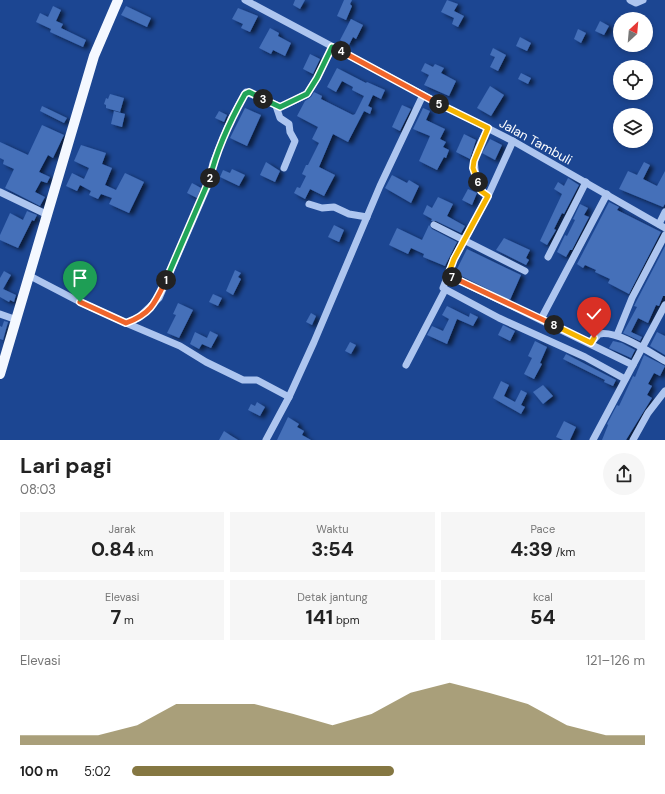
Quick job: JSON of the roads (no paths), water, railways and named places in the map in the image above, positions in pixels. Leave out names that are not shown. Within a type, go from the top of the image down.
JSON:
[{"type":"main road","points":[[0,374],[94,56],[118,0]]},
{"type":"street","name":"Jalan Tambuli","points":[[245,0],[422,95],[513,141],[662,226]]},
{"type":"street","points":[[630,0],[636,3],[643,0]]},
{"type":"street","points":[[126,323],[138,318],[159,298],[208,185],[213,162],[231,118],[245,94],[249,92],[276,106],[284,105],[307,94],[317,78],[332,47]]},
{"type":"street","points":[[266,440],[289,398],[329,309],[367,217],[422,95]]},
{"type":"street","points":[[276,106],[278,115],[289,124],[290,132],[295,142],[284,168]]},
{"type":"street","points":[[488,128],[477,152],[473,168],[481,191],[488,196]]},
{"type":"street","points":[[513,141],[488,196],[454,259],[443,286],[446,290],[499,318],[560,344],[625,379]]},
{"type":"street","points":[[548,257],[586,182]]},
{"type":"street","points":[[0,192],[48,215]]},
{"type":"street","points":[[541,319],[607,194]]},
{"type":"street","points":[[309,204],[317,207],[334,207],[349,214],[367,217]]},
{"type":"street","points":[[662,226],[665,212]]},
{"type":"street","points":[[434,224],[525,271]]},
{"type":"street","points":[[616,335],[632,298],[665,236]]},
{"type":"street","points":[[448,275],[591,343],[633,365]]},
{"type":"street","points":[[30,276],[80,302],[180,346],[206,362],[243,380],[257,380],[289,398]]},
{"type":"street","points":[[406,365],[446,290]]},
{"type":"street","points":[[594,440],[665,305]]},
{"type":"street","points":[[0,314],[17,320]]},
{"type":"street","points":[[591,343],[599,334],[607,333],[616,335],[665,361]]},
{"type":"street","points":[[633,440],[648,413],[665,391]]}]
